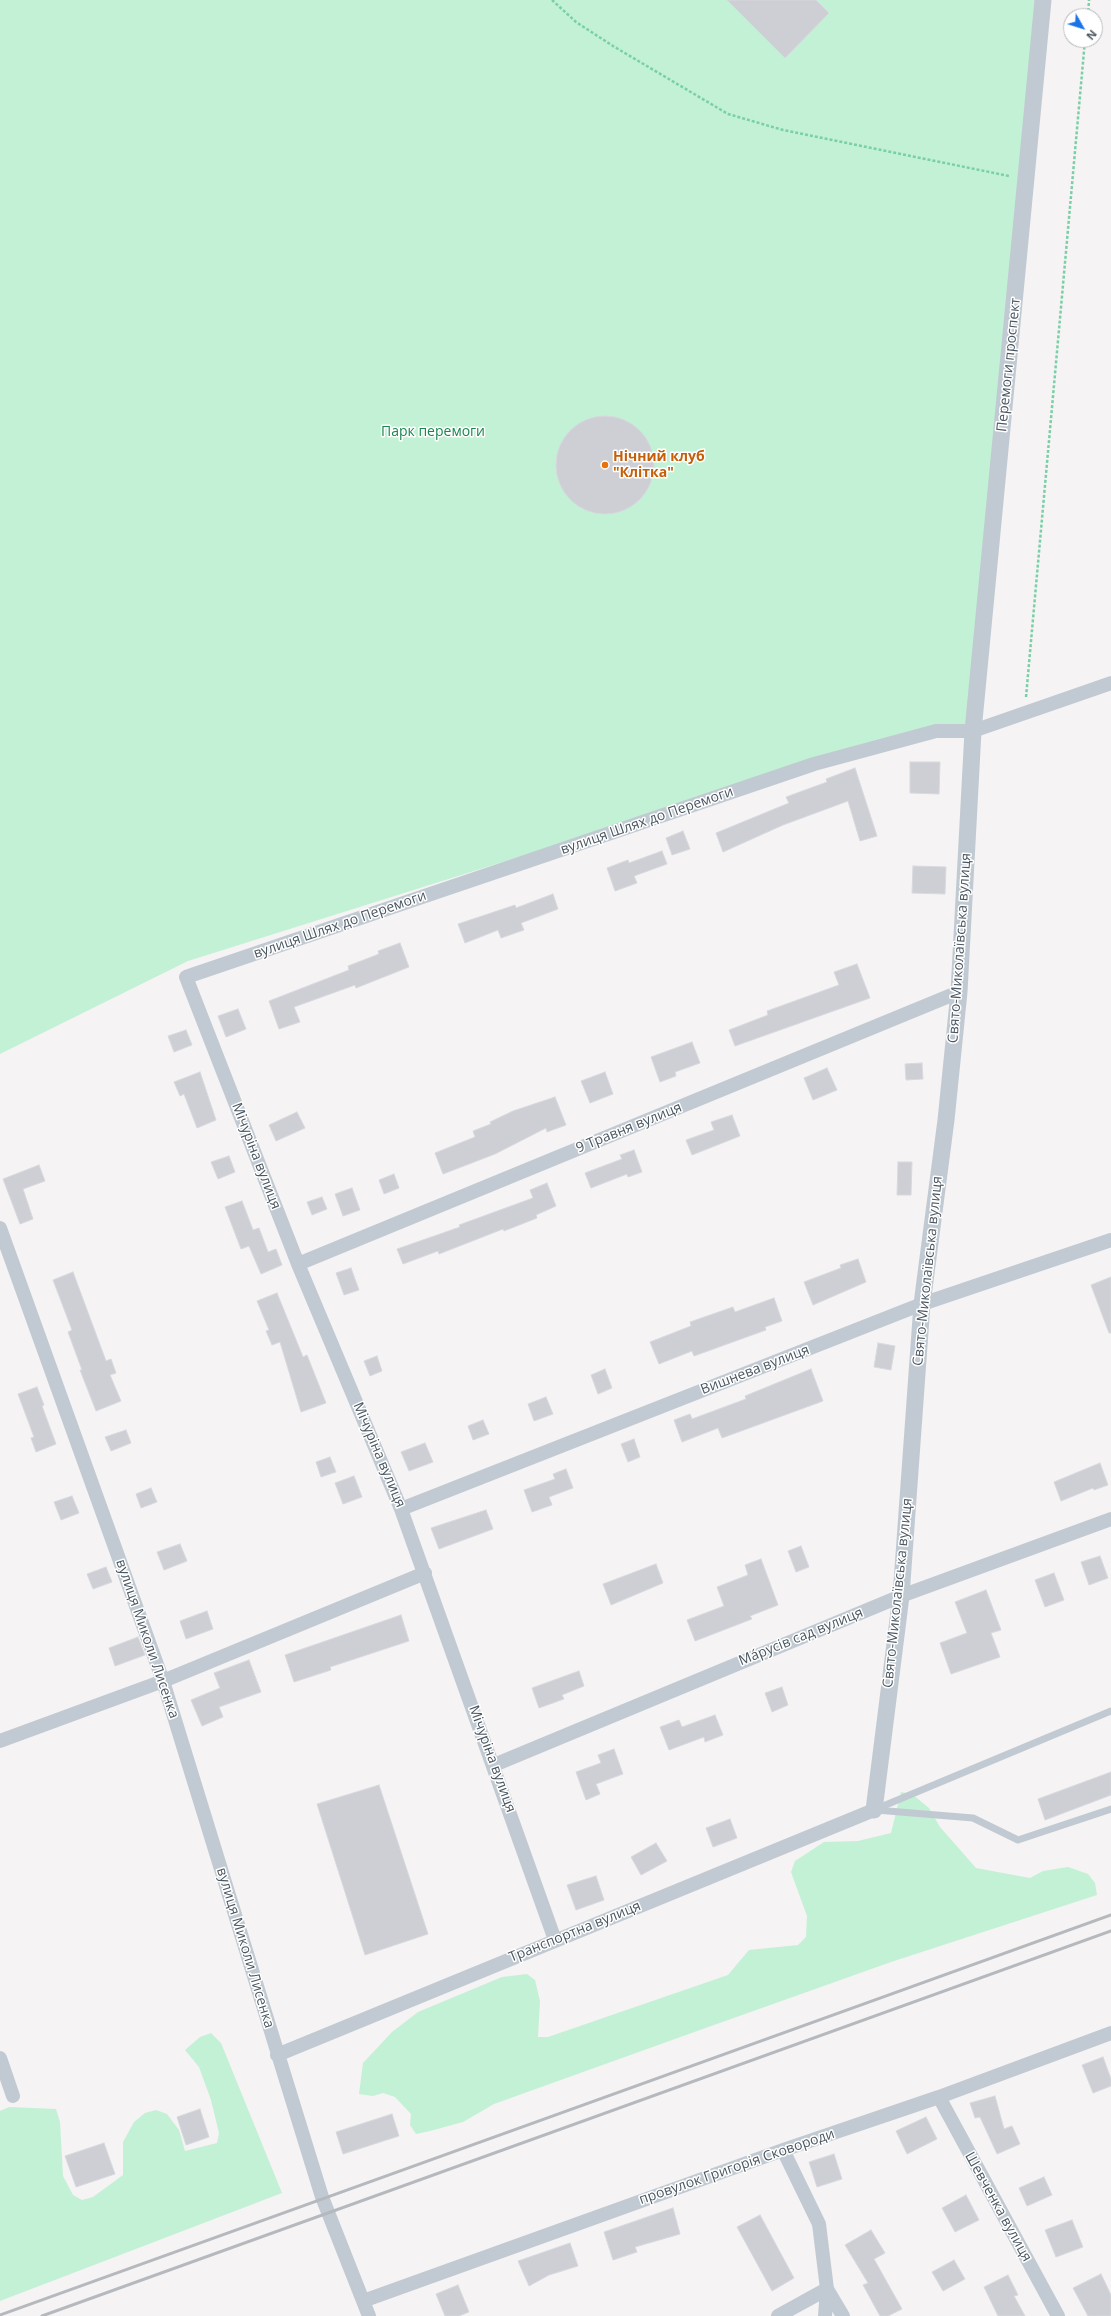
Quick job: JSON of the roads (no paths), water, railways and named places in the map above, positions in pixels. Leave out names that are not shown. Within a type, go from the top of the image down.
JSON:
[{"type":"street","name":"Перемоги проспект","points":[[973,731],[1027,180],[1043,0]]},
{"type":"street","name":"вулиця Шлях до Перемоги","points":[[186,977],[814,764],[936,732],[973,731],[1111,684]]},
{"type":"street","name":"Свято-Миколаївська вулиця","points":[[874,1810],[901,1596],[922,1304],[946,1120],[959,992],[973,731]]},
{"type":"street","name":"Мічуріна вулиця","points":[[186,977],[298,1264],[401,1509],[494,1764],[555,1940]]},
{"type":"street","name":"9 Травня вулиця","points":[[298,1264],[959,992]]},
{"type":"street","name":"вулиця Миколи Лисенка","points":[[0,1228],[163,1681],[277,2055],[327,2213],[369,2316]]},
{"type":"street","name":"Вишнева вулиця","points":[[401,1509],[922,1304],[1111,1240]]},
{"type":"street","name":"Мáрусів сад вулиця","points":[[494,1764],[901,1596],[1111,1519]]},
{"type":"street","points":[[0,1741],[163,1681],[425,1573]]},
{"type":"street","name":"Транспортна вулиця","points":[[277,2055],[874,1810]]},
{"type":"street","name":"провулок Григорія Сковороди","points":[[363,2301],[783,2150],[939,2097],[1111,2034]]},
{"type":"street","points":[[0,2058],[13,2096]]},
{"type":"street","name":"Шевченка вулиця","points":[[939,2097],[1058,2316]]},
{"type":"street","points":[[783,2150],[819,2224],[827,2289],[825,2316]]},
{"type":"street","points":[[778,2316],[827,2289]]},
{"type":"street","points":[[827,2289],[843,2316]]},
{"type":"lane","points":[[874,1810],[1111,1711]]},
{"type":"lane","points":[[874,1810],[973,1818],[1018,1840],[1111,1809]]},
{"type":"railway","points":[[0,2315],[1111,1915]]},
{"type":"railway","points":[[42,2316],[1111,1931]]},
{"type":"place","name":"Нічний клуб \"Клітка\"","points":[[605,465]]},
{"type":"park label","name":"Парк перемоги","points":[[433,432]]}]
